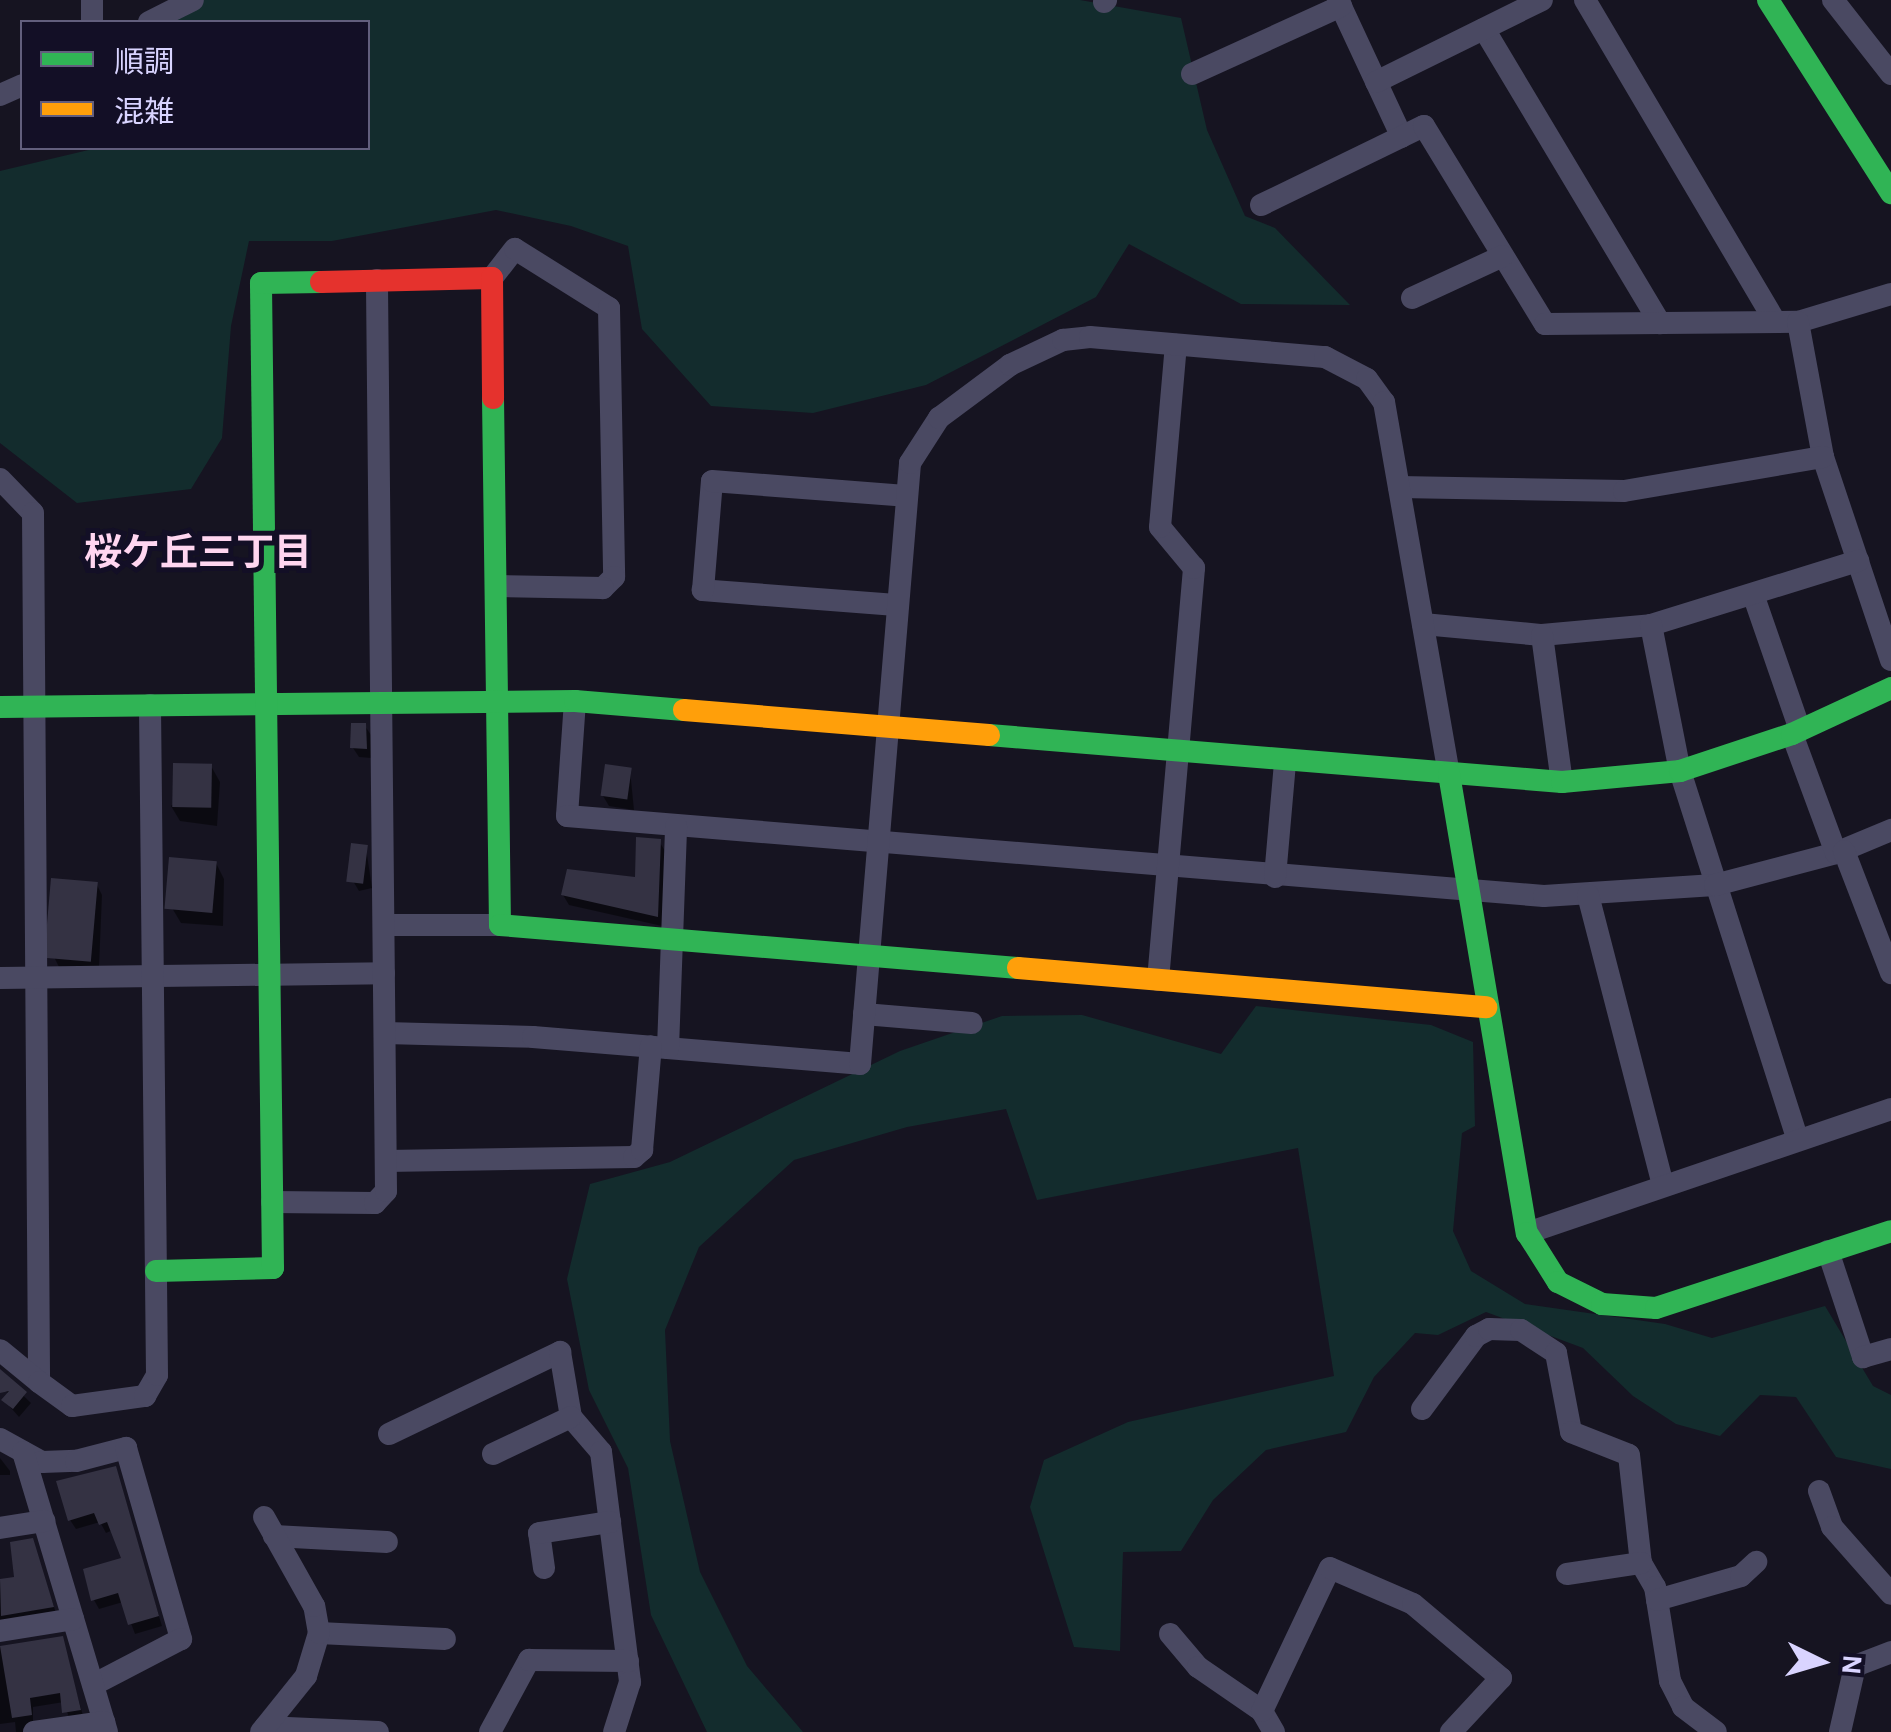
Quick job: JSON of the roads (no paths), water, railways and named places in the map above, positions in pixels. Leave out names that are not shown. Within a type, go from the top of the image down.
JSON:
[{"type":"street","points":[[154,20],[194,0]]},
{"type":"street","points":[[1376,82],[1542,0]]},
{"type":"street","points":[[1585,0],[1787,322],[1822,456],[1891,660]]},
{"type":"street","points":[[1768,0],[1891,193]]},
{"type":"street","points":[[1833,0],[1891,74]]},
{"type":"street","points":[[1192,74],[1339,3],[1402,137]]},
{"type":"street","points":[[1484,28],[1660,323]]},
{"type":"street","points":[[1261,204],[1424,126],[1544,324],[1787,322],[1891,294]]},
{"type":"street","points":[[498,586],[603,588],[614,577],[609,308],[515,249],[492,278],[500,926]]},
{"type":"street","points":[[1412,298],[1503,256]]},
{"type":"street","points":[[156,1271],[273,1268],[261,284],[492,278]]},
{"type":"street","points":[[272,1202],[375,1203],[386,1191],[377,280]]},
{"type":"street","points":[[385,1033],[659,1047],[860,1064],[905,496],[910,463],[939,418],[1033,351],[1090,337],[1325,357],[1346,365],[1384,402],[1527,1233],[1558,1282],[1578,1296],[1628,1308],[1656,1308],[1891,1231]]},
{"type":"street","points":[[1158,980],[1194,568],[1160,526],[1176,344]]},
{"type":"street","points":[[1398,487],[1624,491],[1822,456]]},
{"type":"street","points":[[0,479],[33,513],[39,1382]]},
{"type":"street","points":[[896,605],[703,590],[712,481],[905,496]]},
{"type":"street","points":[[1423,624],[1542,635],[1651,624],[1754,597],[1858,561]]},
{"type":"street","points":[[1754,597],[1796,732],[1840,852],[1891,972]]},
{"type":"street","points":[[1651,624],[1680,771],[1798,1140]]},
{"type":"street","points":[[1542,635],[1562,782]]},
{"type":"street","points":[[0,707],[575,701],[1178,754],[1562,782],[1680,771],[1796,732],[1891,688]]},
{"type":"street","points":[[575,701],[567,816],[1468,894],[1588,895],[1715,885],[1840,852],[1891,830]]},
{"type":"street","points":[[0,1350],[72,1406],[145,1396],[157,1375],[150,706]]},
{"type":"street","points":[[1275,878],[1285,762]]},
{"type":"street","points":[[386,1161],[634,1157],[642,1150],[672,936],[676,826]]},
{"type":"street","points":[[1588,895],[1662,1185]]},
{"type":"street","points":[[384,924],[672,936],[1486,1007]]},
{"type":"street","points":[[0,978],[384,973]]},
{"type":"street","points":[[864,1014],[972,1023]]},
{"type":"street","points":[[1527,1233],[1891,1109]]},
{"type":"street","points":[[1828,1252],[1863,1358],[1891,1349]]},
{"type":"street","points":[[1422,1409],[1476,1336],[1489,1329],[1522,1330],[1556,1353],[1570,1432],[1629,1455],[1640,1562],[1657,1600],[1674,1694],[1716,1732]]},
{"type":"street","points":[[389,1434],[560,1352],[571,1417],[601,1452],[630,1682],[614,1732]]},
{"type":"street","points":[[493,1454],[571,1417]]},
{"type":"street","points":[[0,1439],[42,1462],[76,1462],[126,1448],[180,1639],[93,1686]]},
{"type":"street","points":[[23,1452],[105,1727],[34,1732]]},
{"type":"street","points":[[1819,1491],[1832,1527],[1891,1594]]},
{"type":"street","points":[[0,1528],[44,1521]]},
{"type":"street","points":[[544,1568],[539,1533],[610,1522]]},
{"type":"street","points":[[262,1730],[306,1676],[319,1634],[314,1606],[269,1526],[387,1542]]},
{"type":"street","points":[[1567,1574],[1640,1562]]},
{"type":"street","points":[[1657,1600],[1742,1576],[1756,1562]]},
{"type":"street","points":[[1170,1634],[1198,1668],[1268,1722],[1330,1568],[1414,1604],[1501,1678],[1451,1732]]},
{"type":"street","points":[[0,1631],[74,1620]]},
{"type":"street","points":[[319,1634],[445,1639]]},
{"type":"street","points":[[1840,1732],[1855,1666],[1891,1652]]},
{"type":"street","points":[[490,1732],[529,1660],[628,1661]]},
{"type":"street","points":[[262,1730],[378,1732]]},
{"type":"district","name":"桜ケ丘三丁目","points":[[198,555]]}]
